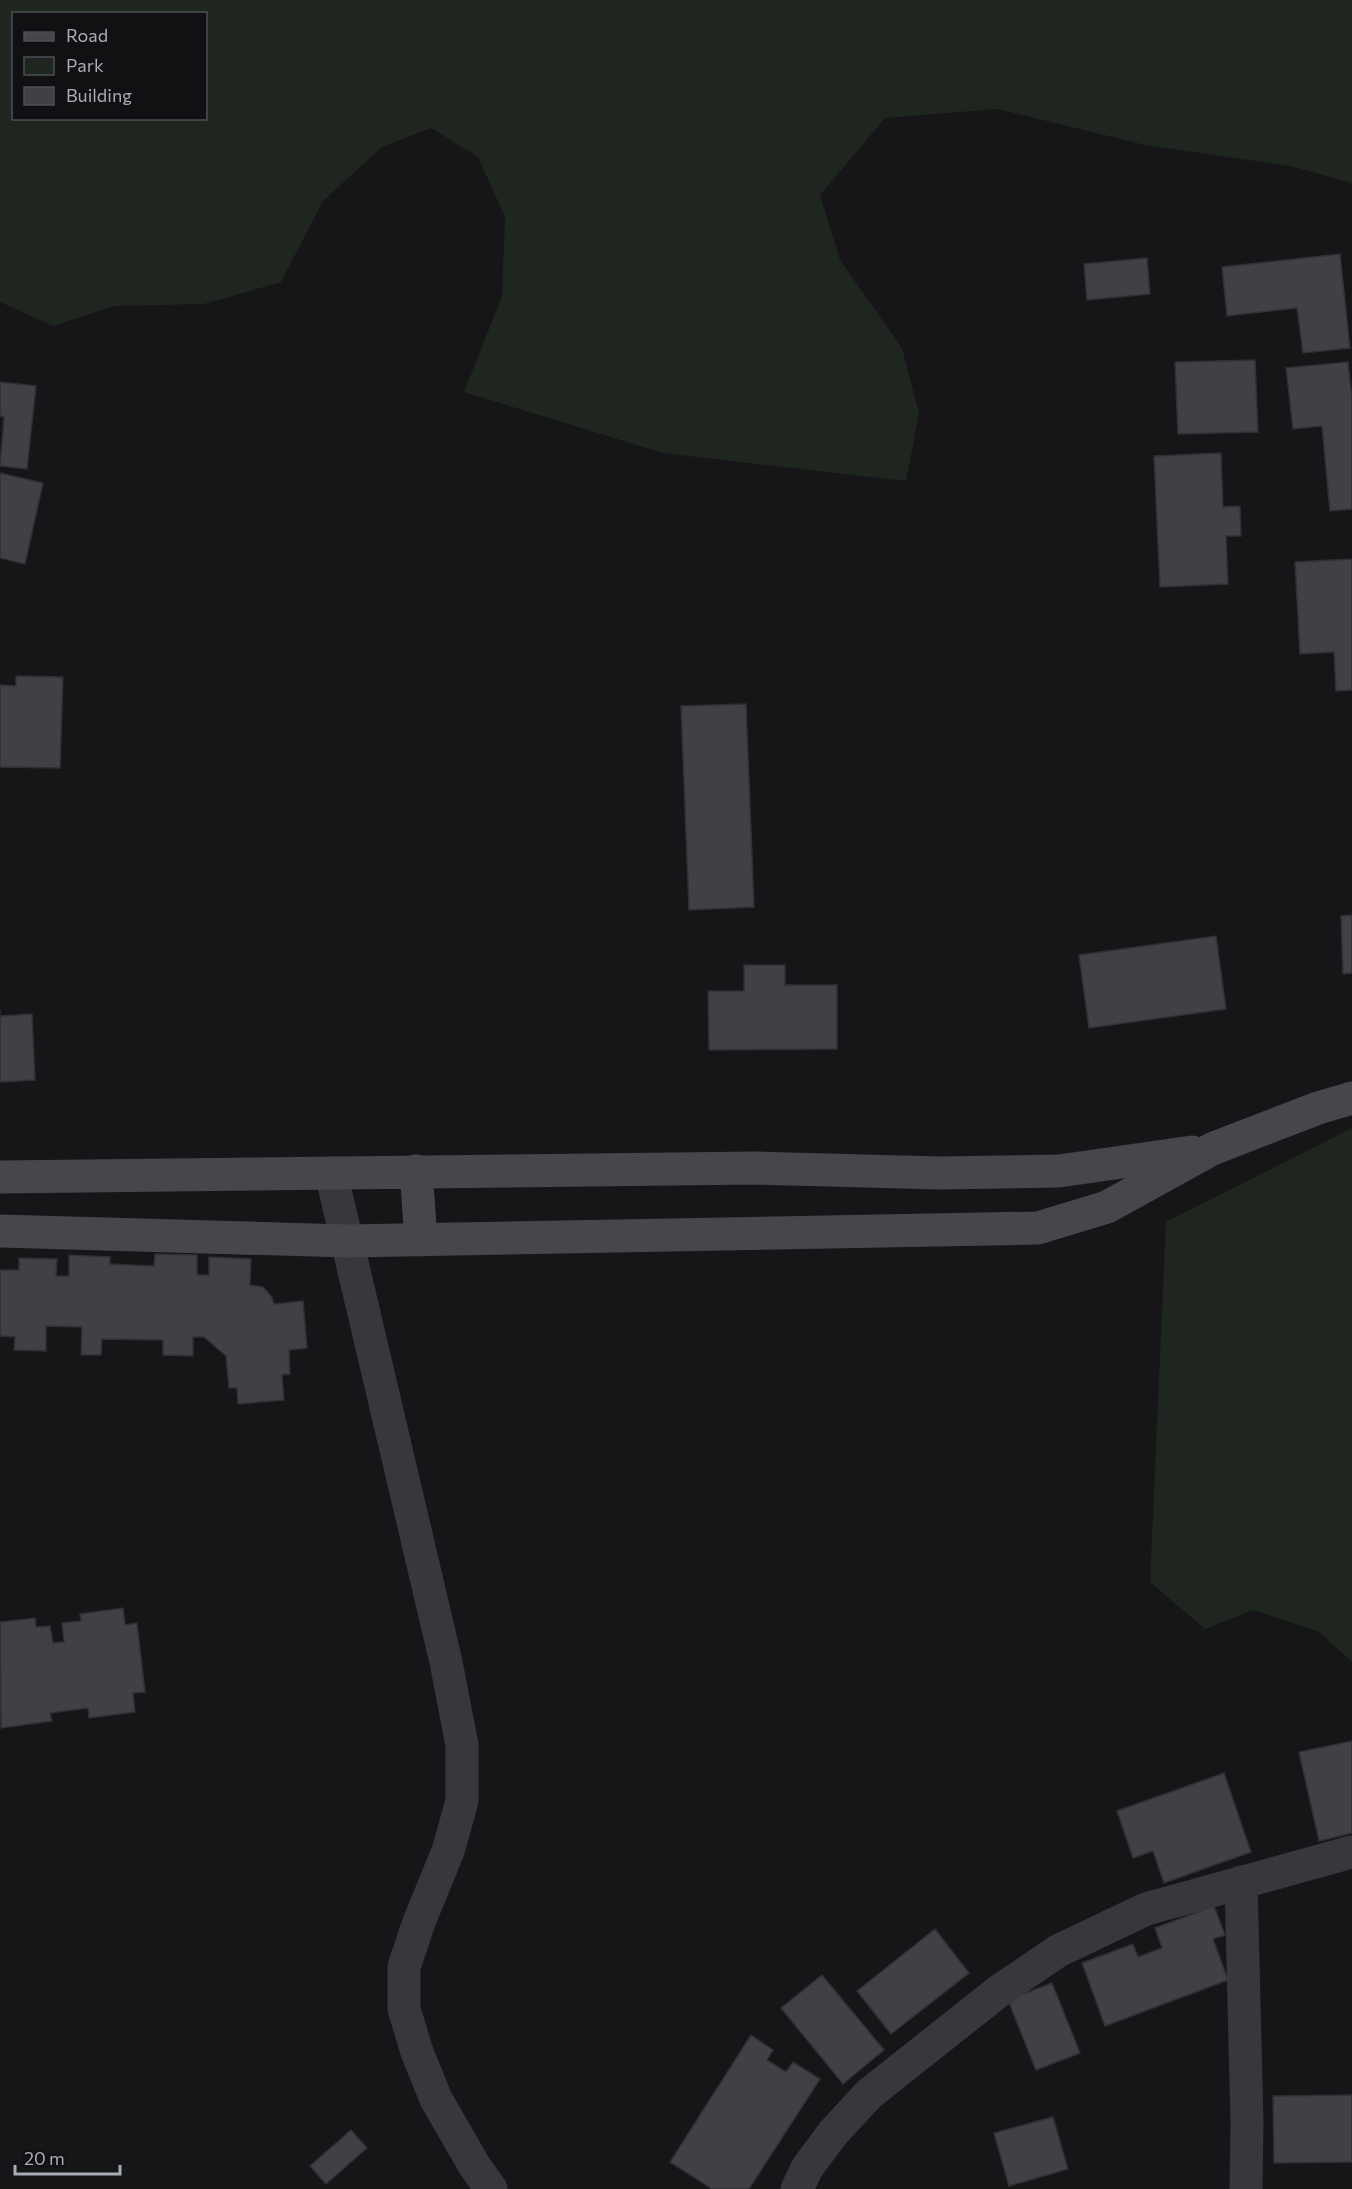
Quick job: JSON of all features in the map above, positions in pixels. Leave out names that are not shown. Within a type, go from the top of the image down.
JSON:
[{"type":"street","points":[[0,1231],[347,1241],[1038,1228],[1107,1207],[1212,1149],[1318,1108],[1352,1098]]},
{"type":"street","points":[[0,1177],[756,1168],[940,1173],[1059,1171],[1212,1149]]},
{"type":"street","points":[[416,1171],[420,1240]]},
{"type":"street","points":[[331,1173],[446,1662],[462,1744],[462,1801],[448,1851],[419,1922],[404,1967],[404,2009],[417,2052],[436,2099],[474,2165],[491,2189]]},
{"type":"street","points":[[797,2189],[807,2168],[833,2133],[869,2094],[999,1991],[1058,1951],[1146,1909],[1352,1852]]},
{"type":"street","points":[[1241,1882],[1247,2122],[1246,2189]]},
{"type":"green space","points":[[0,0],[1352,0],[1352,183],[1291,166],[1145,145],[998,109],[885,118],[820,195],[840,260],[902,348],[919,413],[906,481],[663,453],[464,392],[502,296],[505,217],[478,157],[431,128],[382,147],[323,201],[281,282],[204,304],[114,306],[53,326],[0,302]]},
{"type":"green space","points":[[1352,1128],[1352,1662],[1319,1632],[1253,1610],[1205,1629],[1150,1582],[1166,1222]]},
{"type":"building","points":[[1340,254],[1350,348],[1303,353],[1297,308],[1227,316],[1222,267]]},
{"type":"building","points":[[1147,258],[1150,294],[1087,300],[1084,264]]},
{"type":"building","points":[[1255,360],[1258,432],[1178,434],[1175,362]]},
{"type":"building","points":[[1348,362],[1352,399],[1352,509],[1330,511],[1322,426],[1293,429],[1286,368]]},
{"type":"building","points":[[0,382],[36,386],[27,469],[0,466],[4,417],[0,416]]},
{"type":"building","points":[[1221,453],[1223,507],[1240,506],[1241,536],[1226,536],[1228,584],[1160,587],[1154,456]]},
{"type":"building","points":[[0,473],[43,483],[25,564],[0,558]]},
{"type":"building","points":[[1352,559],[1352,690],[1336,691],[1334,652],[1300,654],[1295,562]]},
{"type":"building","points":[[16,676],[63,677],[60,768],[0,767],[0,685],[16,686]]},
{"type":"building","points":[[746,704],[754,907],[689,910],[681,706]]},
{"type":"building","points":[[1352,915],[1352,973],[1343,974],[1341,916]]},
{"type":"building","points":[[1216,936],[1226,1009],[1089,1028],[1079,955]]},
{"type":"building","points":[[744,965],[785,965],[785,985],[837,985],[837,1049],[709,1050],[708,991],[744,991]]},
{"type":"building","points":[[32,1014],[35,1080],[0,1082],[0,1016]]},
{"type":"building","points":[[155,1254],[197,1255],[197,1275],[209,1275],[209,1257],[251,1259],[250,1285],[263,1287],[272,1297],[274,1304],[303,1301],[307,1348],[289,1350],[290,1374],[282,1375],[284,1400],[238,1404],[237,1388],[229,1388],[226,1356],[204,1337],[193,1337],[193,1356],[163,1355],[163,1340],[102,1339],[101,1355],[81,1355],[82,1327],[46,1326],[46,1351],[14,1350],[15,1337],[0,1336],[0,1270],[19,1270],[19,1258],[57,1259],[56,1276],[69,1276],[69,1255],[110,1257],[110,1264],[154,1266]]},
{"type":"building","points":[[123,1608],[125,1625],[137,1623],[145,1692],[133,1693],[135,1712],[89,1718],[88,1708],[50,1713],[52,1721],[1,1728],[0,1622],[35,1618],[36,1627],[50,1626],[53,1643],[64,1642],[62,1623],[81,1621],[80,1614]]},
{"type":"building","points":[[1352,1741],[1352,1833],[1319,1841],[1299,1752]]},
{"type":"building","points":[[1224,1773],[1251,1852],[1164,1883],[1153,1851],[1133,1858],[1117,1811]]},
{"type":"building","points":[[1214,1906],[1225,1935],[1213,1939],[1228,1980],[1105,2026],[1082,1963],[1133,1944],[1138,1957],[1162,1948],[1155,1928]]},
{"type":"building","points":[[935,1929],[969,1973],[891,2034],[857,1991]]},
{"type":"building","points":[[822,1975],[884,2050],[843,2084],[781,2008]]},
{"type":"building","points":[[1052,1983],[1080,2053],[1036,2070],[1008,2000]]},
{"type":"building","points":[[751,2035],[773,2050],[767,2060],[786,2072],[793,2062],[820,2079],[749,2189],[712,2189],[670,2162]]},
{"type":"building","points":[[1352,2095],[1352,2162],[1274,2163],[1273,2096]]},
{"type":"building","points":[[1053,2117],[1068,2169],[1009,2186],[994,2133]]},
{"type":"building","points":[[351,2130],[367,2148],[326,2184],[310,2166]]}]
